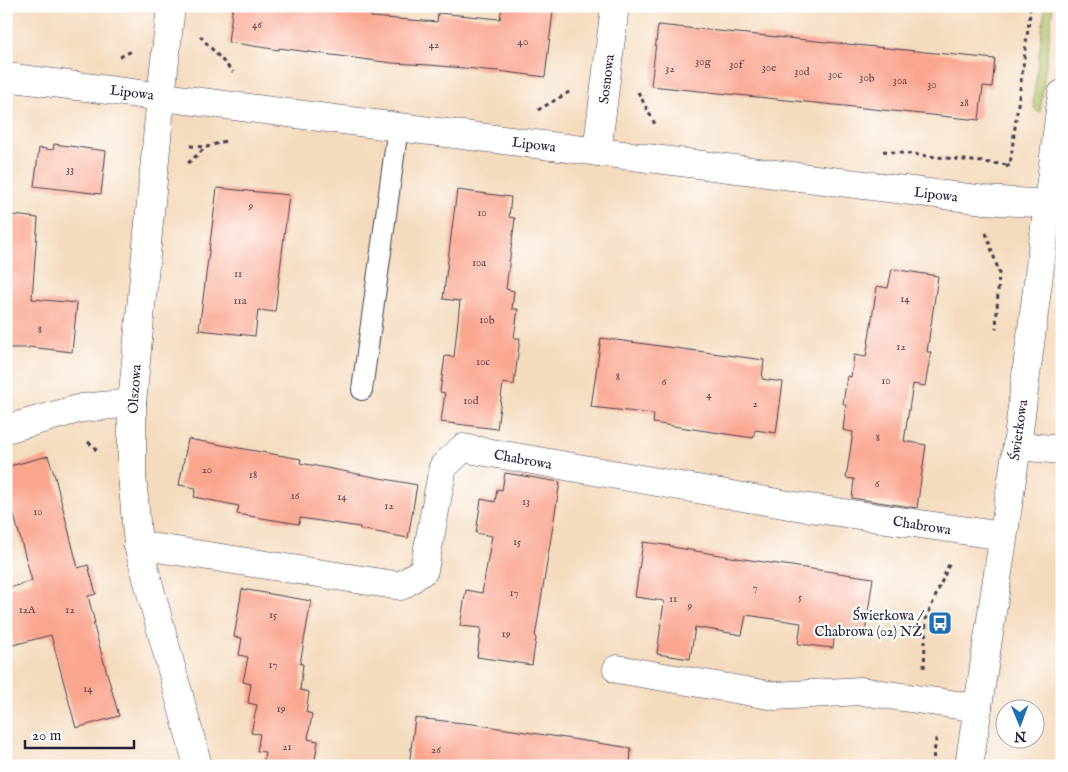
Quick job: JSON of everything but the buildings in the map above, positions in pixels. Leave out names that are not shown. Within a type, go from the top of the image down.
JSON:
[{"type":"street","name":"Olszowa","points":[[170,6],[132,403],[132,475],[138,545],[198,766]]},
{"type":"street","name":"Sosnowa","points":[[597,152],[615,6]]},
{"type":"street","name":"Lipowa","points":[[6,77],[985,200],[1055,205]]},
{"type":"street","name":"Świerkowa","points":[[969,766],[1016,446],[1055,205],[1062,94]]},
{"type":"street","points":[[6,429],[82,408],[132,403]]},
{"type":"street","points":[[1016,446],[1062,450]]},
{"type":"street","name":"Chabrowa","points":[[138,545],[401,586],[424,570],[442,466],[463,448],[789,505],[1003,536]]},
{"type":"street","points":[[617,669],[775,696],[861,691],[978,708]]},
{"type":"lane","points":[[362,390],[398,127]]},
{"type":"path","points":[[1010,165],[1031,6]]},
{"type":"path","points":[[198,34],[235,74]]},
{"type":"path","points":[[114,60],[134,50]]},
{"type":"path","points":[[534,113],[577,87],[606,79],[629,76],[657,127]]},
{"type":"path","points":[[187,164],[207,147]]},
{"type":"path","points":[[882,151],[1010,165]]},
{"type":"path","points":[[996,336],[999,272],[984,230],[985,200],[988,178],[1010,165]]},
{"type":"path","points":[[932,766],[936,740],[933,701],[924,670],[926,619],[964,531]]},
{"type":"green space","points":[[1045,6],[1053,6],[1040,112],[1035,109],[1033,103]]},
{"type":"place","name":"Świerkowa / Chabrowa (02) NŻ","points":[[940,623]]}]
